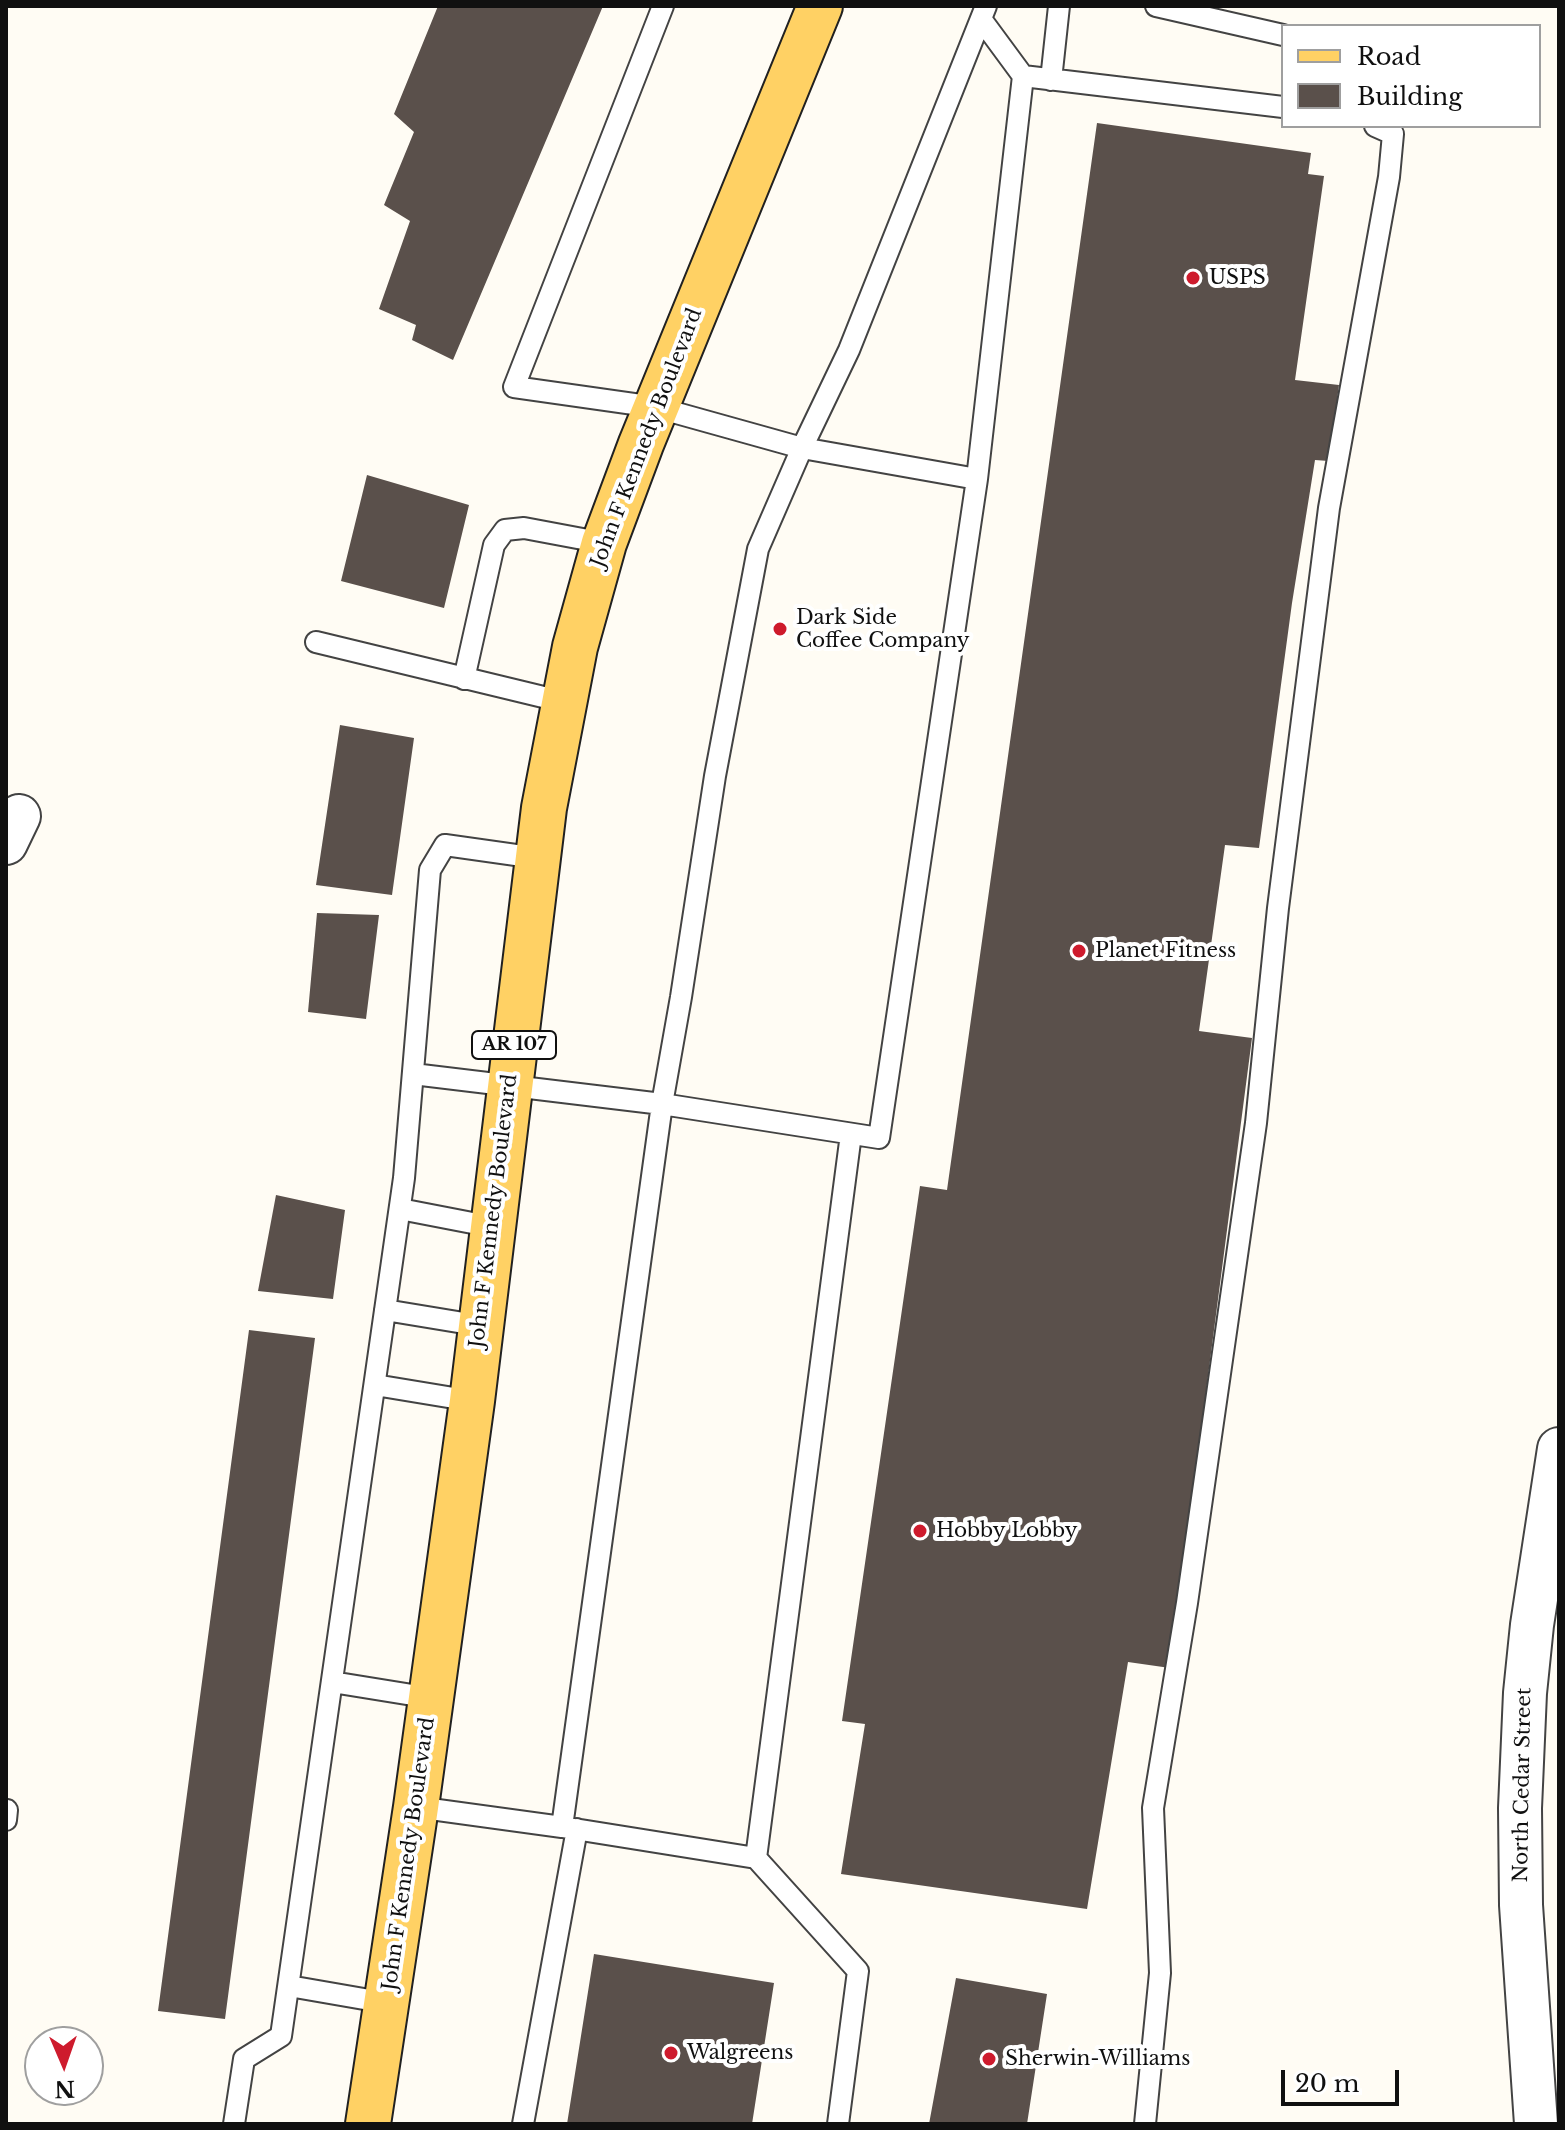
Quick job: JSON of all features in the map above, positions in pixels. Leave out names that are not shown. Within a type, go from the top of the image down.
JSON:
[{"type":"main road","name":"John F Kennedy Boulevard","points":[[368,2124],[472,1401],[544,808],[575,647],[604,543],[655,407],[820,6]]},
{"type":"street","name":"North Cedar Street","points":[[1536,2124],[1521,1905],[1520,1808],[1530,1639],[1559,1449]]},
{"type":"lane","points":[[663,6],[514,387],[655,407],[802,448],[977,479]]},
{"type":"lane","points":[[1051,80],[1059,6]]},
{"type":"lane","points":[[1156,6],[1281,35]]},
{"type":"lane","points":[[413,1074],[662,1104],[879,1138],[977,479],[1023,76],[983,12]]},
{"type":"lane","points":[[523,2124],[570,1828],[662,1104],[715,776],[758,549],[849,350],[983,12]]},
{"type":"lane","points":[[1023,76],[1281,107]]},
{"type":"lane","points":[[1145,2124],[1160,1973],[1153,1808],[1189,1588],[1256,1123],[1278,908],[1329,508],[1389,177],[1393,134],[1380,128]]},
{"type":"lane","points":[[464,679],[494,545],[505,530],[524,528],[604,543]]},
{"type":"lane","points":[[316,642],[564,702]]},
{"type":"lane","points":[[234,2124],[244,2059],[281,2036],[289,1986],[400,1209],[430,870],[445,845],[537,858]]},
{"type":"lane","points":[[756,1858],[851,1134]]},
{"type":"lane","points":[[400,1209],[493,1227]]},
{"type":"lane","points":[[385,1310],[482,1326]]},
{"type":"lane","points":[[375,1385],[472,1401]]},
{"type":"lane","points":[[332,1682],[431,1698]]},
{"type":"lane","points":[[416,1807],[756,1858],[858,1971],[838,2124]]},
{"type":"lane","points":[[289,1986],[387,2003]]},
{"type":"building","points":[[438,6],[603,6],[453,360],[412,340],[416,325],[379,309],[410,221],[384,205],[414,132],[394,114]]},
{"type":"building","points":[[1097,123],[1311,153],[1308,174],[1324,176],[1295,380],[1339,385],[1329,461],[1315,460],[1259,848],[1225,845],[1199,1031],[1252,1038],[1170,1668],[1128,1662],[1087,1909],[841,1874],[865,1724],[842,1721],[920,1186],[947,1190]]},
{"type":"building","points":[[367,475],[469,505],[444,608],[341,581]]},
{"type":"building","points":[[340,725],[414,738],[392,895],[316,885]]},
{"type":"building","points":[[317,913],[379,915],[366,1019],[308,1012]]},
{"type":"building","points":[[276,1195],[345,1210],[333,1299],[258,1291]]},
{"type":"building","points":[[249,1330],[315,1338],[225,2019],[158,2011]]},
{"type":"building","name":"Walgreens","points":[[594,1954],[774,1983],[752,2124],[567,2124]]},
{"type":"building","name":"Sherwin-Williams","points":[[956,1978],[1047,1994],[1027,2124],[929,2124]]},
{"type":"place","name":"USPS","points":[[1193,278]]},
{"type":"place","name":"Dark Side Coffee Company","points":[[780,629]]},
{"type":"place","name":"Planet Fitness","points":[[1079,951]]},
{"type":"place","name":"Hobby Lobby","points":[[920,1531]]},
{"type":"place","name":"Walgreens","points":[[671,2053]]},
{"type":"place","name":"Sherwin-Williams","points":[[989,2059]]}]
